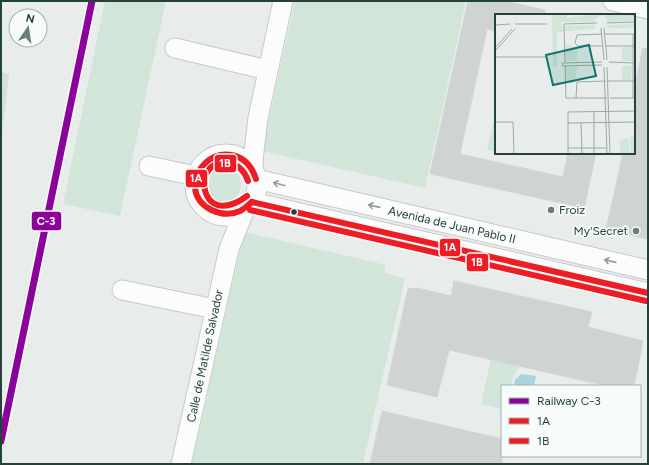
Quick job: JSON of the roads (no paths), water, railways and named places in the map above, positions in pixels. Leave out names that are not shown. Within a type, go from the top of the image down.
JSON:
[{"type":"street","points":[[258,118],[246,146],[239,152],[215,156],[206,161],[196,176],[197,195],[206,209],[214,213],[230,215],[248,206],[256,191],[253,160],[258,118],[284,1]]},
{"type":"street","points":[[613,1],[648,9]]},
{"type":"street","points":[[175,48],[268,70]]},
{"type":"street","points":[[225,154],[243,159],[255,176]]},
{"type":"street","points":[[149,166],[196,176]]},
{"type":"street","name":"Avenida de Juan Pablo II","points":[[255,176],[648,270]]},
{"type":"street","name":"Avenida de Juan Pablo II","points":[[248,206],[648,292]]},
{"type":"street","name":"Calle de Matilde Salvador","points":[[181,464],[229,249],[248,206]]},
{"type":"street","name":"Calle de Matilde Salvador","points":[[214,213],[222,222],[226,230],[229,249]]},
{"type":"street","points":[[122,290],[215,309]]},
{"type":"water","points":[[521,374],[536,376],[534,385],[514,385],[515,380]]},
{"type":"rail line","name":"C-3","points":[[1,441],[92,1]]},
{"type":"place","name":"Froiz","points":[[551,210]]},
{"type":"place","name":"My'Secret","points":[[636,231]]}]
